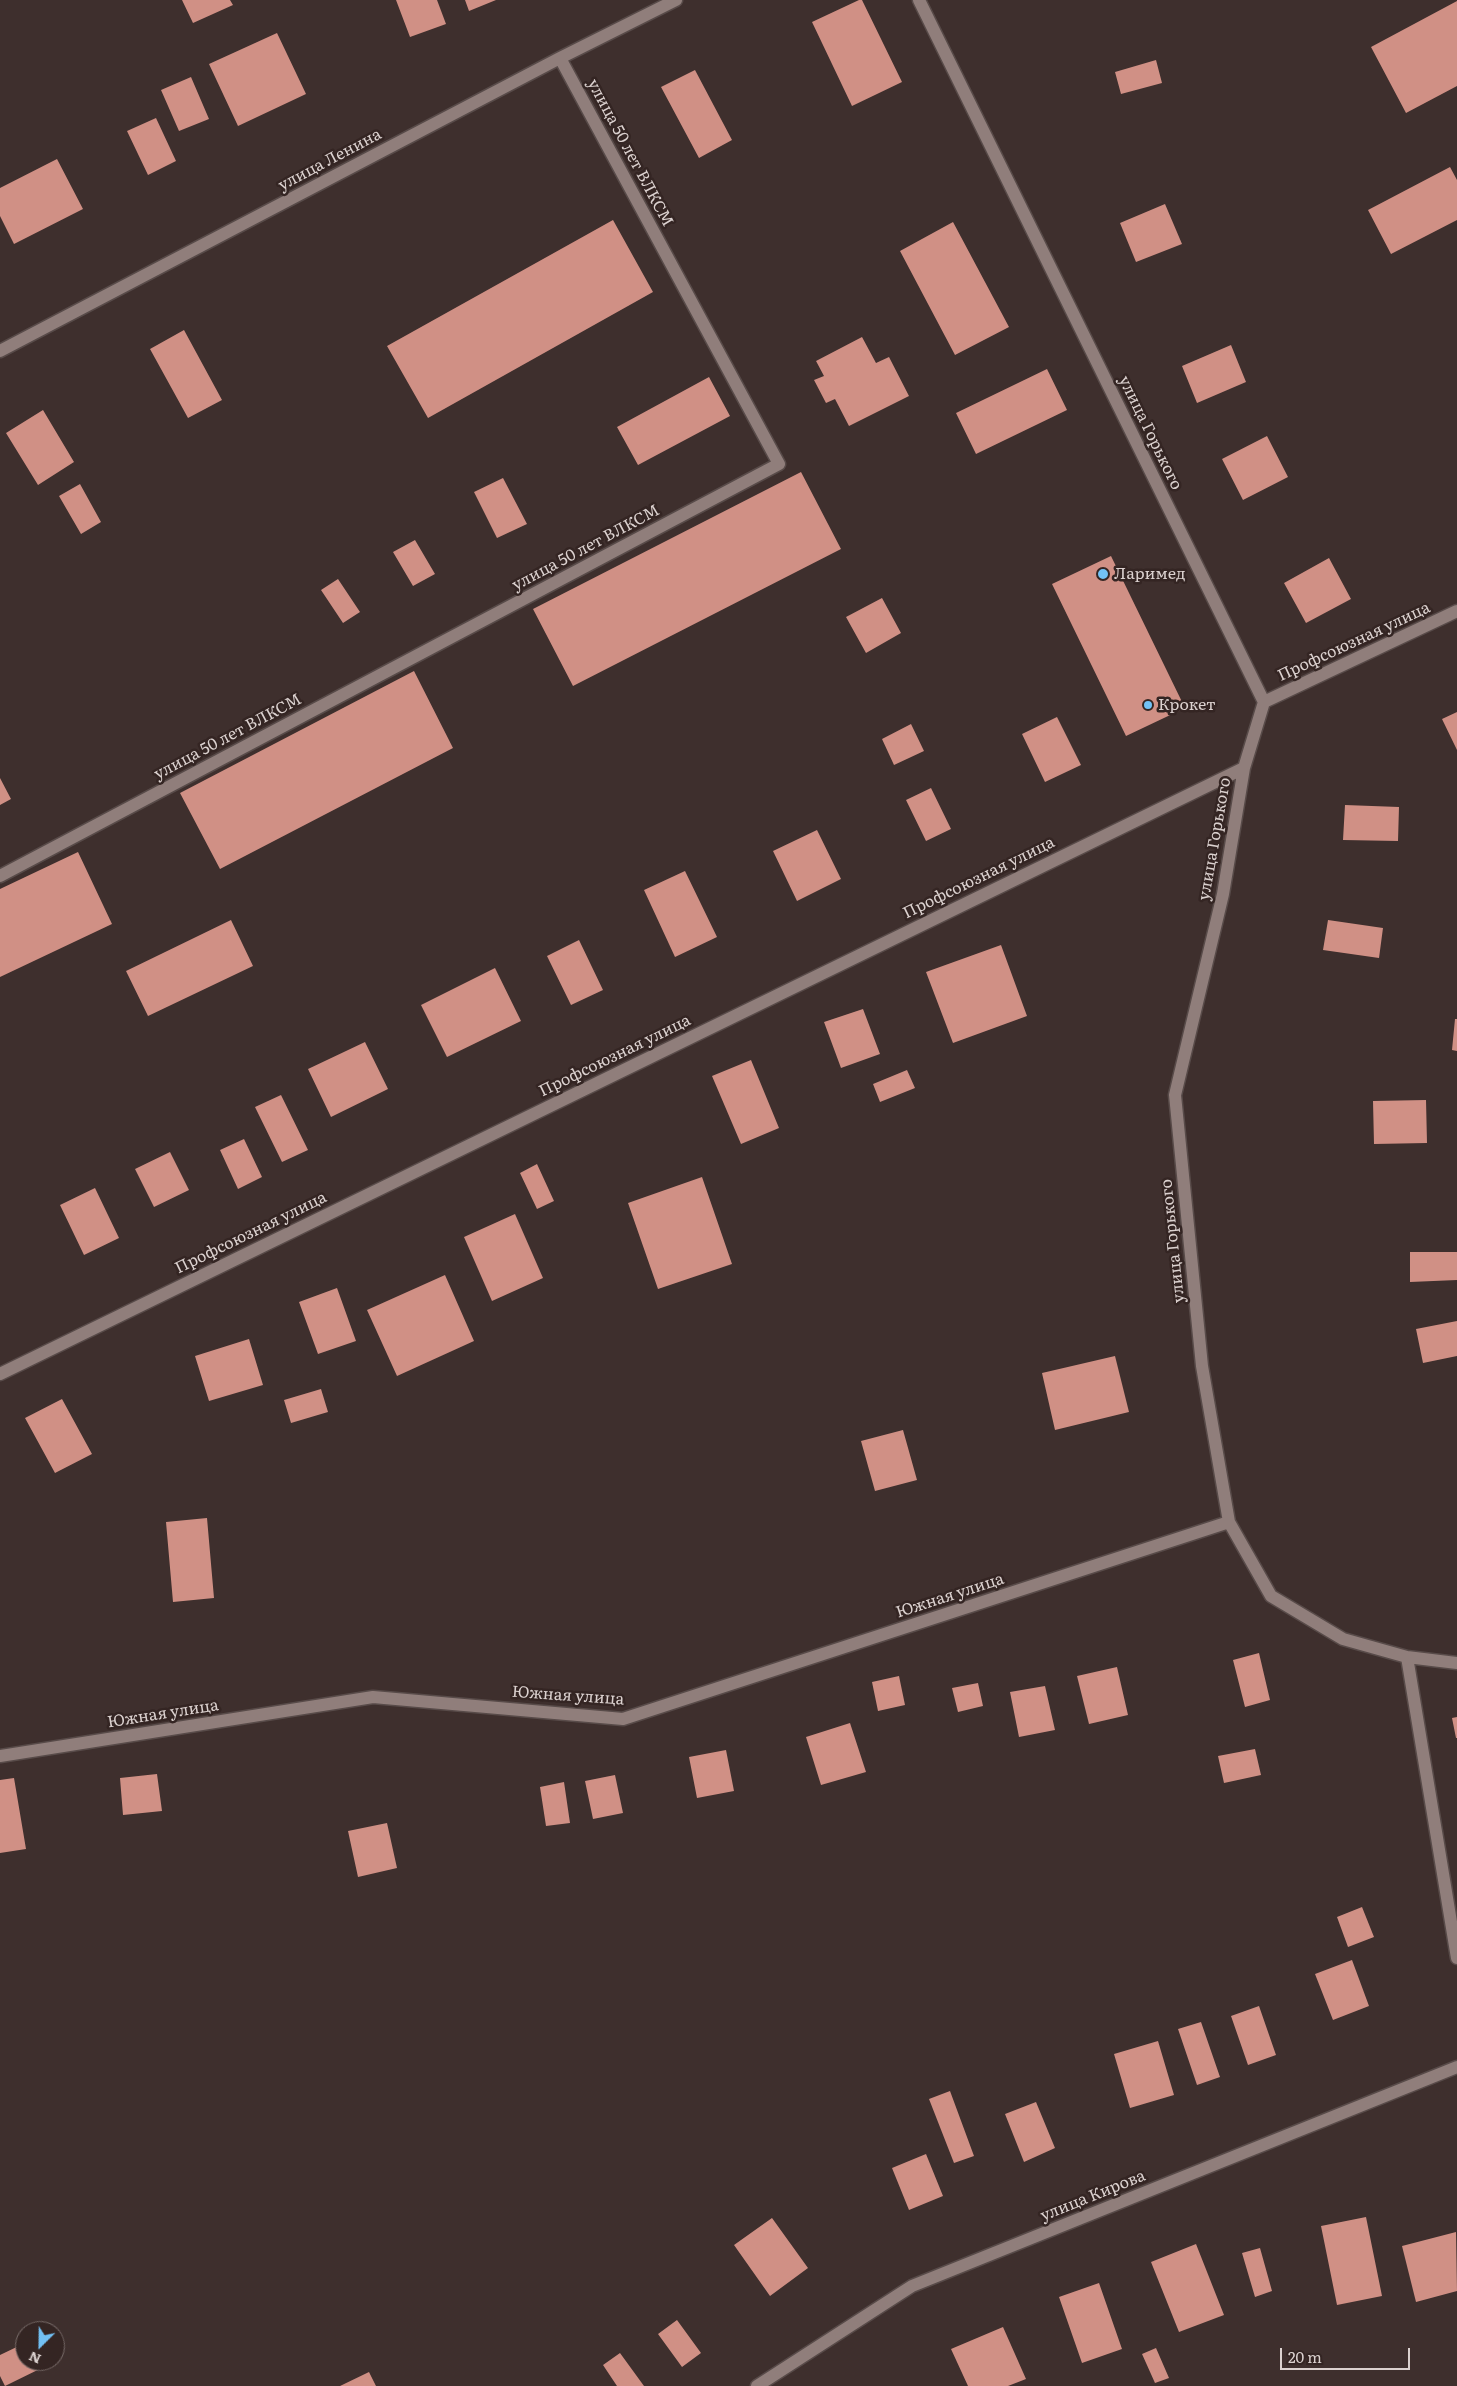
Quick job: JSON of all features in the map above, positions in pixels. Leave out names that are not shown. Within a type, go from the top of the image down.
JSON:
[{"type":"street","name":"улица Ленина","points":[[0,350],[560,58],[676,0]]},
{"type":"street","name":"улица Горького","points":[[919,0],[1264,702],[1244,768],[1223,894],[1175,1095],[1202,1366],[1229,1522],[1272,1596],[1342,1639],[1407,1657]]},
{"type":"street","name":"улица 50 лет ВЛКСМ","points":[[0,876],[780,464],[560,58]]},
{"type":"street","name":"Профсоюзная улица","points":[[1264,702],[1457,611]]},
{"type":"street","name":"Профсоюзная улица","points":[[0,1374],[1244,768]]},
{"type":"street","name":"Южная улица","points":[[0,1756],[373,1697],[623,1719],[1229,1522]]},
{"type":"street","points":[[1457,1663],[1407,1657],[1457,1958]]},
{"type":"street","name":"улица Кирова","points":[[757,2386],[912,2286],[1457,2067]]},
{"type":"building","points":[[182,0],[230,0],[233,5],[193,23]]},
{"type":"building","points":[[396,0],[437,0],[446,24],[410,37]]},
{"type":"building","points":[[465,0],[496,0],[469,11]]},
{"type":"building","points":[[862,0],[902,82],[852,106],[812,22]]},
{"type":"building","points":[[1457,1],[1457,86],[1406,113],[1371,47]]},
{"type":"building","points":[[277,33],[306,94],[238,126],[209,64]]},
{"type":"building","points":[[1156,60],[1162,83],[1121,94],[1115,72]]},
{"type":"building","points":[[695,70],[732,140],[699,158],[661,87]]},
{"type":"building","points":[[191,77],[209,119],[179,131],[161,90]]},
{"type":"building","points":[[156,118],[176,161],[148,175],[127,131]]},
{"type":"building","points":[[57,159],[83,209],[14,244],[0,216],[0,188]]},
{"type":"building","points":[[1450,167],[1457,180],[1457,220],[1391,254],[1368,210]]},
{"type":"building","points":[[1165,204],[1182,244],[1136,262],[1120,223]]},
{"type":"building","points":[[613,220],[653,292],[428,418],[387,346]]},
{"type":"building","points":[[953,222],[1009,327],[955,355],[900,251]]},
{"type":"building","points":[[184,330],[222,400],[188,418],[150,349]]},
{"type":"building","points":[[862,337],[876,363],[889,357],[909,396],[849,426],[835,399],[826,403],[814,380],[824,376],[816,361]]},
{"type":"building","points":[[1231,345],[1246,382],[1197,403],[1182,366]]},
{"type":"building","points":[[1047,369],[1067,410],[976,454],[956,413]]},
{"type":"building","points":[[709,377],[730,416],[638,465],[617,427]]},
{"type":"building","points":[[43,410],[74,462],[38,485],[6,433]]},
{"type":"building","points":[[1267,436],[1288,477],[1243,500],[1222,459]]},
{"type":"building","points":[[801,472],[841,549],[573,686],[533,609]]},
{"type":"building","points":[[503,478],[527,524],[497,538],[474,492]]},
{"type":"building","points":[[80,484],[101,522],[81,534],[59,496]]},
{"type":"building","points":[[415,540],[435,574],[413,586],[393,552]]},
{"type":"building","points":[[1111,556],[1185,708],[1126,736],[1052,584]]},
{"type":"building","points":[[1329,558],[1351,599],[1306,623],[1284,583]]},
{"type":"building","points":[[338,579],[360,612],[343,623],[321,590]]},
{"type":"building","points":[[882,598],[901,633],[866,653],[846,617]]},
{"type":"building","points":[[414,671],[453,748],[220,869],[180,793]]},
{"type":"building","points":[[1457,712],[1457,750],[1442,719]]},
{"type":"building","points":[[1057,717],[1081,765],[1045,782],[1022,734]]},
{"type":"building","points":[[911,724],[924,751],[894,765],[882,739]]},
{"type":"building","points":[[0,778],[11,799],[0,805]]},
{"type":"building","points":[[931,788],[951,829],[926,841],[906,800]]},
{"type":"building","points":[[1345,805],[1399,807],[1398,841],[1343,840]]},
{"type":"building","points":[[817,830],[841,879],[797,901],[773,851]]},
{"type":"building","points":[[78,852],[112,924],[0,977],[0,889]]},
{"type":"building","points":[[685,871],[717,937],[675,957],[644,890]]},
{"type":"building","points":[[231,920],[253,966],[148,1016],[126,971]]},
{"type":"building","points":[[1328,920],[1383,928],[1379,958],[1323,950]]},
{"type":"building","points":[[579,940],[603,990],[571,1005],[547,956]]},
{"type":"building","points":[[1001,945],[1027,1016],[953,1043],[926,972]]},
{"type":"building","points":[[495,968],[521,1021],[447,1057],[421,1005]]},
{"type":"building","points":[[863,1009],[880,1054],[841,1068],[824,1022]]},
{"type":"building","points":[[1455,1019],[1457,1019],[1457,1051],[1452,1050]]},
{"type":"building","points":[[365,1042],[388,1089],[331,1117],[308,1069]]},
{"type":"building","points":[[751,1060],[779,1128],[741,1144],[712,1076]]},
{"type":"building","points":[[907,1070],[915,1088],[880,1102],[873,1084]]},
{"type":"building","points":[[281,1095],[308,1150],[282,1162],[255,1107]]},
{"type":"building","points":[[1426,1100],[1427,1143],[1374,1144],[1373,1101]]},
{"type":"building","points":[[244,1139],[262,1177],[238,1189],[220,1150]]},
{"type":"building","points":[[170,1152],[189,1190],[154,1207],[135,1169]]},
{"type":"building","points":[[537,1164],[554,1201],[537,1209],[520,1173]]},
{"type":"building","points":[[702,1177],[732,1264],[658,1289],[628,1203]]},
{"type":"building","points":[[95,1188],[119,1238],[84,1255],[60,1205]]},
{"type":"building","points":[[515,1214],[543,1278],[492,1301],[464,1237]]},
{"type":"building","points":[[1410,1252],[1457,1252],[1457,1280],[1410,1282]]},
{"type":"building","points":[[445,1275],[474,1341],[397,1376],[367,1310]]},
{"type":"building","points":[[337,1288],[356,1341],[318,1354],[299,1302]]},
{"type":"building","points":[[1457,1321],[1457,1356],[1423,1363],[1416,1329]]},
{"type":"building","points":[[249,1339],[263,1385],[209,1401],[195,1356]]},
{"type":"building","points":[[1115,1356],[1129,1412],[1055,1430],[1042,1373]]},
{"type":"building","points":[[321,1389],[328,1412],[291,1423],[284,1400]]},
{"type":"building","points":[[62,1399],[92,1454],[55,1473],[25,1418]]},
{"type":"building","points":[[903,1430],[917,1480],[875,1491],[861,1441]]},
{"type":"building","points":[[207,1518],[214,1598],[173,1602],[166,1522]]},
{"type":"building","points":[[1259,1653],[1270,1700],[1245,1707],[1233,1660]]},
{"type":"building","points":[[1117,1667],[1128,1715],[1089,1724],[1077,1676]]},
{"type":"building","points":[[899,1676],[905,1705],[878,1711],[872,1682]]},
{"type":"building","points":[[978,1683],[983,1706],[958,1712],[952,1688]]},
{"type":"building","points":[[1045,1686],[1055,1730],[1019,1737],[1010,1692]]},
{"type":"building","points":[[1457,1717],[1457,1738],[1456,1738],[1452,1718]]},
{"type":"building","points":[[850,1723],[866,1772],[821,1785],[806,1737]]},
{"type":"building","points":[[1255,1749],[1261,1775],[1224,1783],[1218,1756]]},
{"type":"building","points":[[726,1750],[734,1791],[697,1798],[689,1757]]},
{"type":"building","points":[[157,1774],[162,1811],[123,1815],[120,1778]]},
{"type":"building","points":[[615,1775],[623,1813],[593,1819],[585,1781]]},
{"type":"building","points":[[14,1778],[26,1849],[0,1853],[0,1780]]},
{"type":"building","points":[[564,1782],[570,1823],[546,1826],[540,1787]]},
{"type":"building","points":[[387,1823],[397,1868],[358,1877],[348,1831]]},
{"type":"building","points":[[1362,1907],[1374,1937],[1348,1947],[1337,1917]]},
{"type":"building","points":[[1352,1960],[1369,2006],[1333,2020],[1315,1974]]},
{"type":"building","points":[[1259,2006],[1276,2055],[1248,2065],[1231,2016]]},
{"type":"building","points":[[1201,2022],[1220,2077],[1197,2085],[1178,2029]]},
{"type":"building","points":[[1158,2041],[1174,2095],[1130,2108],[1114,2054]]},
{"type":"building","points":[[950,2091],[974,2156],[954,2163],[929,2099]]},
{"type":"building","points":[[1036,2102],[1055,2148],[1024,2162],[1005,2114]]},
{"type":"building","points":[[926,2154],[943,2196],[909,2210],[892,2168]]},
{"type":"building","points":[[1366,2217],[1382,2296],[1337,2305],[1321,2226]]},
{"type":"building","points":[[772,2218],[808,2268],[770,2296],[734,2245]]},
{"type":"building","points":[[1456,2232],[1457,2291],[1416,2302],[1402,2246]]},
{"type":"building","points":[[1196,2244],[1224,2315],[1179,2332],[1151,2262]]},
{"type":"building","points":[[1260,2248],[1272,2291],[1255,2297],[1242,2253]]},
{"type":"building","points":[[1099,2283],[1122,2349],[1082,2363],[1059,2297]]},
{"type":"building","points":[[677,2320],[701,2353],[682,2367],[658,2334]]},
{"type":"building","points":[[1003,2327],[1026,2379],[1008,2386],[968,2386],[951,2349]]},
{"type":"building","points":[[15,2348],[15,2371],[36,2371],[5,2386],[0,2376],[0,2355]]},
{"type":"building","points":[[1156,2348],[1169,2378],[1155,2383],[1142,2354]]},
{"type":"building","points":[[620,2353],[644,2386],[617,2386],[603,2365]]},
{"type":"building","points":[[369,2372],[376,2386],[340,2386]]},
{"type":"place","name":"Ларимед","points":[[1103,574]]},
{"type":"place","name":"Крокет","points":[[1148,705]]}]
